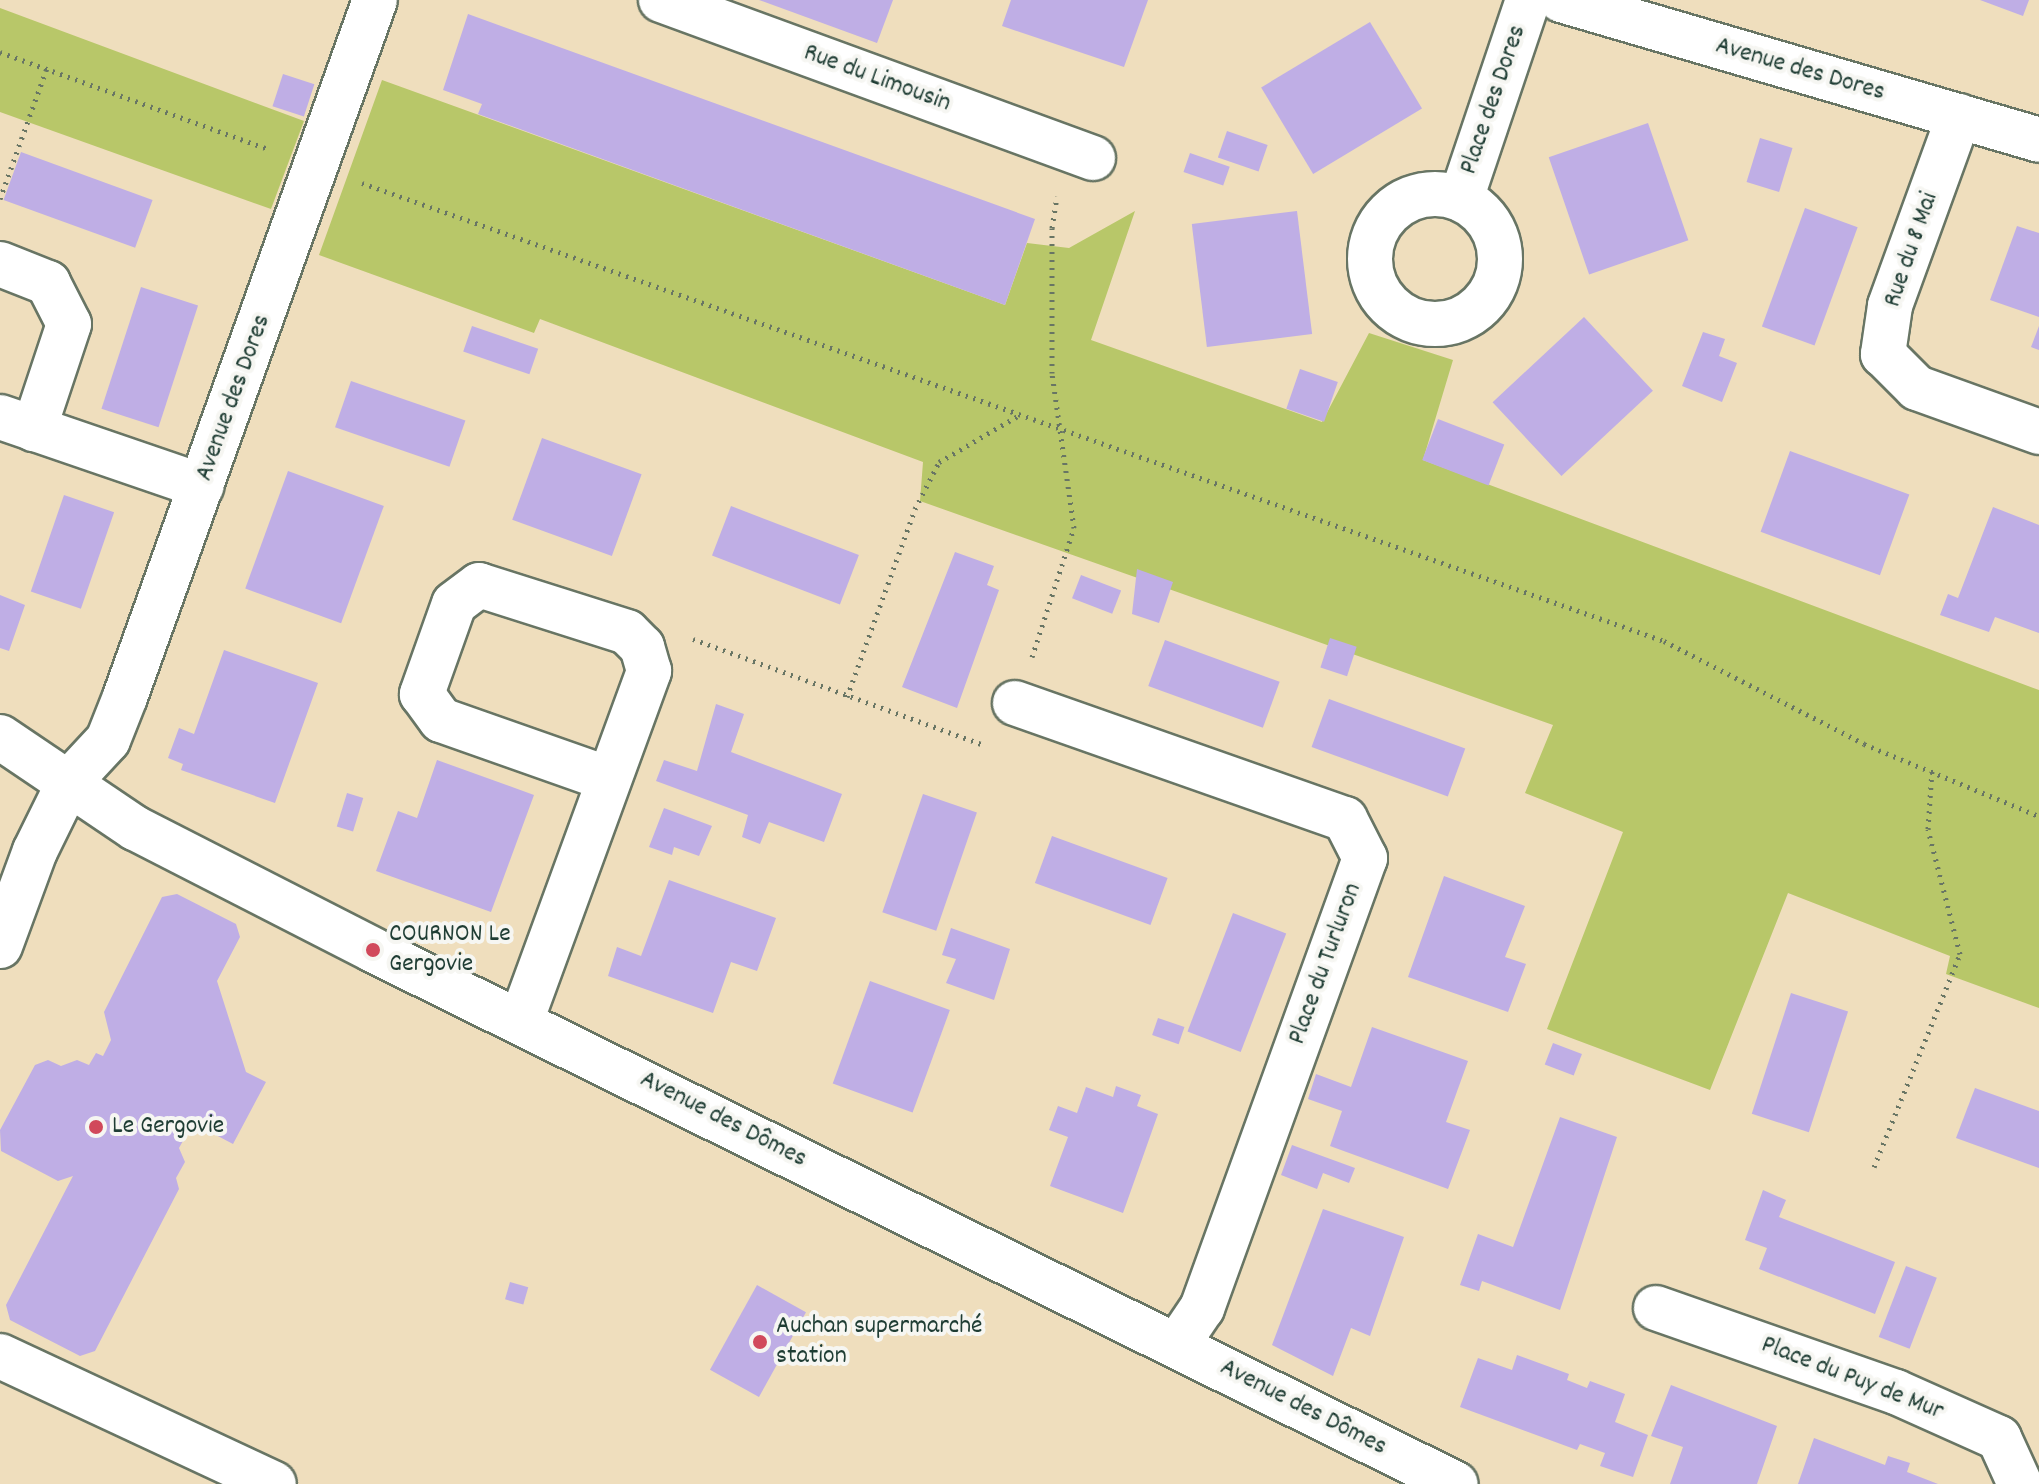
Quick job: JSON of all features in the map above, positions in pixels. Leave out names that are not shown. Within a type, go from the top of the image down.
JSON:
[{"type":"street","name":"Avenue des Dores","points":[[0,946],[35,851],[69,782],[108,740],[375,0]]},
{"type":"street","name":"Rue du Limousin","points":[[661,0],[1079,153]]},
{"type":"street","name":"Place des Dores","points":[[1461,199],[1528,0]]},
{"type":"street","name":"Avenue des Dores","points":[[1561,0],[2039,140]]},
{"type":"street","name":"Rue du 8 Mai","points":[[1959,116],[1890,306],[1883,354],[1917,388],[2039,432]]},
{"type":"street","points":[[0,264],[48,283],[69,324],[17,423],[202,486]]},
{"type":"street","points":[[521,1021],[649,671],[642,647],[627,632],[479,585],[454,604],[422,694],[441,720],[609,779]]},
{"type":"street","name":"Place du Turluron","points":[[1015,703],[1345,819],[1365,858],[1202,1308],[1177,1345]]},
{"type":"street","name":"Avenue des Dômes","points":[[0,737],[135,828],[1456,1484]]},
{"type":"street","name":"Place du Puy de Mur","points":[[1656,1308],[1896,1392],[1999,1438],[2020,1484]]},
{"type":"street","points":[[0,1356],[274,1484]]},
{"type":"path","points":[[0,52],[317,167],[1664,641],[1864,744],[2039,816]]},
{"type":"path","points":[[0,199],[47,68]]},
{"type":"path","points":[[642,647],[668,631],[972,744],[998,747],[1074,528],[1049,320],[1052,228],[1079,153]]},
{"type":"path","points":[[847,697],[915,509],[939,462],[1021,414]]},
{"type":"path","points":[[1874,1167],[1960,954],[1928,829],[1932,771]]},
{"type":"green space","points":[[0,8],[304,121],[271,209],[0,112]]},
{"type":"green space","points":[[382,80],[1005,305],[1027,243],[1069,248],[1135,211],[1091,340],[1322,422],[1369,333],[1453,360],[1423,460],[2039,690],[2039,1008],[1946,974],[1950,956],[1788,893],[1710,1090],[1547,1029],[1623,832],[1525,793],[1553,725],[920,501],[923,462],[540,319],[534,333],[319,255]]},
{"type":"building","points":[[759,0],[893,0],[877,43]]},
{"type":"building","points":[[1011,0],[1148,0],[1124,67],[1002,26]]},
{"type":"building","points":[[1980,0],[2029,0],[2023,16]]},
{"type":"building","points":[[468,14],[1035,219],[1005,305],[478,114],[482,104],[443,90]]},
{"type":"building","points":[[1370,22],[1422,109],[1313,174],[1261,87]]},
{"type":"building","points":[[283,74],[314,84],[304,117],[272,106]]},
{"type":"building","points":[[1648,123],[1688,240],[1589,274],[1549,157]]},
{"type":"building","points":[[1227,131],[1268,145],[1259,171],[1218,157]]},
{"type":"building","points":[[1760,138],[1793,148],[1779,192],[1747,182]]},
{"type":"building","points":[[21,152],[153,200],[135,248],[4,200]]},
{"type":"building","points":[[1190,153],[1230,167],[1223,186],[1183,172]]},
{"type":"building","points":[[1805,208],[1858,227],[1815,346],[1762,326]]},
{"type":"building","points":[[1297,211],[1312,334],[1207,347],[1192,224]]},
{"type":"building","points":[[2017,226],[2039,233],[2039,317],[1990,300]]},
{"type":"building","points":[[141,287],[198,306],[159,427],[101,409]]},
{"type":"building","points":[[1584,317],[1653,391],[1561,476],[1493,402]]},
{"type":"building","points":[[472,326],[538,349],[529,374],[463,352]]},
{"type":"building","points":[[2039,326],[2039,350],[2031,347]]},
{"type":"building","points":[[1703,332],[1725,339],[1719,356],[1737,363],[1722,402],[1682,386]]},
{"type":"building","points":[[1300,369],[1338,382],[1324,422],[1286,409]]},
{"type":"building","points":[[351,381],[465,420],[449,467],[335,427]]},
{"type":"building","points":[[1438,419],[1504,444],[1489,486],[1422,460]]},
{"type":"building","points":[[542,438],[642,474],[612,556],[512,520]]},
{"type":"building","points":[[1790,451],[1909,494],[1880,575],[1761,532]]},
{"type":"building","points":[[288,471],[384,506],[341,623],[245,588]]},
{"type":"building","points":[[64,495],[114,512],[81,609],[31,591]]},
{"type":"building","points":[[731,506],[859,555],[840,605],[712,555]]},
{"type":"building","points":[[1993,507],[2039,525],[2039,633],[1995,617],[1989,632],[1940,615],[1948,594],[1958,598]]},
{"type":"building","points":[[955,552],[994,566],[987,585],[999,590],[957,708],[902,687]]},
{"type":"building","points":[[1137,569],[1173,582],[1159,623],[1132,614]]},
{"type":"building","points":[[1081,575],[1121,590],[1112,614],[1072,598]]},
{"type":"building","points":[[0,595],[25,605],[9,651],[0,648]]},
{"type":"building","points":[[1330,638],[1357,647],[1347,676],[1320,667]]},
{"type":"building","points":[[1165,640],[1280,682],[1263,728],[1148,686]]},
{"type":"building","points":[[224,650],[318,683],[275,803],[181,770],[183,764],[168,758],[179,728],[194,734]]},
{"type":"building","points":[[1329,699],[1465,749],[1448,797],[1312,747]]},
{"type":"building","points":[[716,704],[744,714],[731,752],[842,794],[824,842],[769,822],[760,844],[742,837],[748,815],[656,781],[664,760],[697,771]]},
{"type":"building","points":[[437,760],[534,795],[491,912],[376,871],[398,811],[417,818]]},
{"type":"building","points":[[347,793],[363,798],[353,831],[337,826]]},
{"type":"building","points":[[923,794],[977,813],[936,931],[882,912]]},
{"type":"building","points":[[664,808],[712,826],[699,856],[674,847],[672,855],[649,847]]},
{"type":"building","points":[[1052,836],[1168,878],[1150,925],[1035,883]]},
{"type":"building","points":[[1444,876],[1525,906],[1505,957],[1526,964],[1508,1012],[1408,977]]},
{"type":"building","points":[[669,880],[776,918],[757,971],[731,962],[713,1013],[608,976],[617,947],[641,956]]},
{"type":"building","name":"Le Gergovie","points":[[177,894],[236,924],[240,937],[217,981],[246,1072],[266,1082],[233,1144],[193,1123],[179,1148],[185,1162],[176,1178],[179,1189],[95,1351],[80,1356],[10,1320],[6,1305],[73,1176],[58,1181],[1,1151],[0,1130],[35,1065],[48,1060],[61,1066],[77,1060],[89,1065],[96,1053],[103,1056],[111,1040],[104,1012],[162,897]]},
{"type":"building","points":[[1233,913],[1286,933],[1241,1052],[1187,1032]]},
{"type":"building","points":[[951,928],[1010,949],[994,1000],[946,983],[956,959],[942,955]]},
{"type":"building","points":[[870,981],[950,1010],[913,1112],[833,1083]]},
{"type":"building","points":[[1791,993],[1848,1012],[1809,1132],[1752,1114]]},
{"type":"building","points":[[1158,1018],[1184,1027],[1179,1044],[1152,1035]]},
{"type":"building","points":[[1372,1027],[1468,1061],[1446,1122],[1470,1130],[1448,1189],[1330,1146],[1342,1111],[1308,1099],[1316,1074],[1351,1087]]},
{"type":"building","points":[[1553,1043],[1582,1054],[1574,1076],[1545,1064]]},
{"type":"building","points":[[1116,1086],[1141,1095],[1137,1106],[1158,1114],[1123,1213],[1050,1186],[1068,1137],[1049,1130],[1058,1106],[1077,1113],[1086,1087],[1113,1097]]},
{"type":"building","points":[[1975,1088],[2039,1111],[2039,1168],[1956,1138]]},
{"type":"building","points":[[1560,1117],[1617,1137],[1560,1310],[1482,1281],[1479,1291],[1460,1285],[1478,1234],[1513,1247]]},
{"type":"building","points":[[1292,1145],[1355,1168],[1349,1183],[1323,1173],[1317,1189],[1281,1175]]},
{"type":"building","points":[[1763,1190],[1786,1200],[1779,1217],[1895,1262],[1875,1314],[1759,1269],[1767,1248],[1745,1240]]},
{"type":"building","points":[[1323,1209],[1404,1237],[1370,1336],[1351,1328],[1333,1376],[1272,1345]]},
{"type":"building","points":[[1906,1266],[1937,1278],[1910,1349],[1879,1337]]},
{"type":"building","points":[[510,1282],[528,1287],[523,1305],[505,1299]]},
{"type":"building","name":"Auchan supermarché station","points":[[757,1285],[806,1312],[759,1397],[710,1370]]},
{"type":"building","points":[[1517,1355],[1569,1374],[1567,1380],[1587,1388],[1590,1381],[1625,1394],[1615,1422],[1648,1435],[1633,1477],[1600,1466],[1605,1453],[1580,1444],[1577,1450],[1460,1407],[1478,1358],[1512,1370]]},
{"type":"building","points":[[1671,1385],[1777,1426],[1757,1484],[1670,1484],[1683,1447],[1651,1436]]},
{"type":"building","points":[[1814,1438],[1885,1465],[1888,1456],[1910,1463],[1907,1472],[1938,1484],[1798,1484]]},
{"type":"place","name":"COURNON Le Gergovie","points":[[373,950]]},
{"type":"place","name":"Le Gergovie","points":[[96,1127]]},
{"type":"place","name":"Auchan supermarché station","points":[[760,1342]]}]
